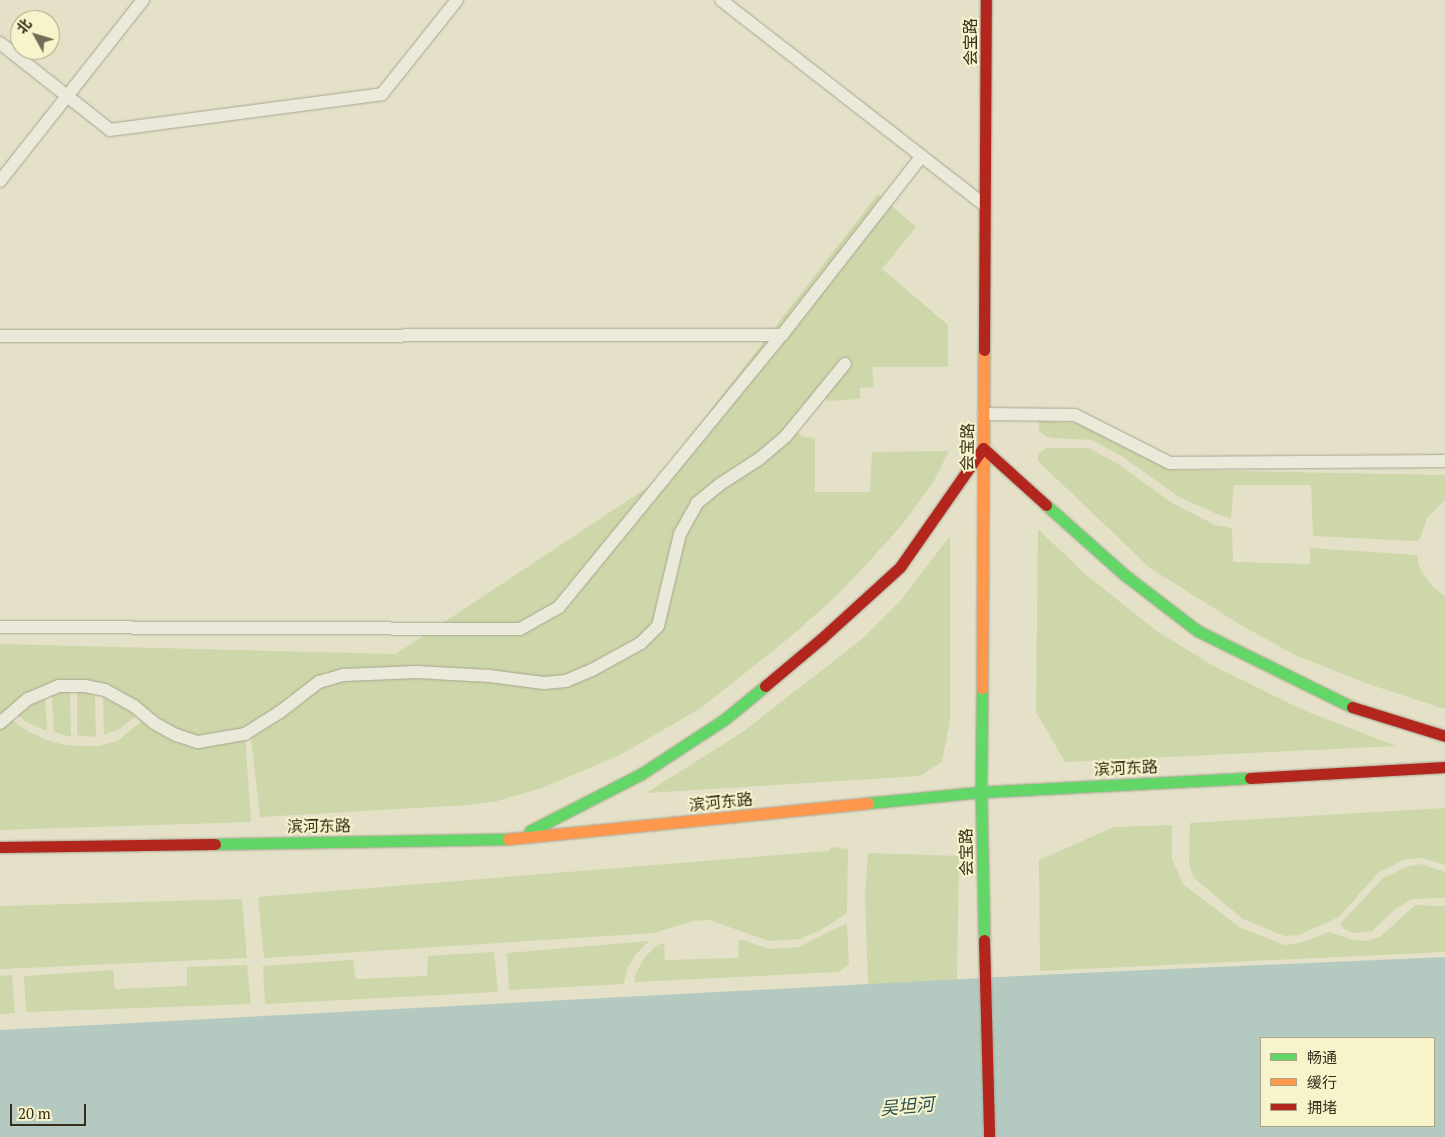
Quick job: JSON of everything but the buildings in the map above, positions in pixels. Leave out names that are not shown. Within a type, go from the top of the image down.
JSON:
[{"type":"main road","name":"会宝路","points":[[986,0],[981,792],[989,1137]]},
{"type":"main road","points":[[515,839],[641,774],[725,719],[822,638],[900,567],[983,448],[1126,576],[1198,631],[1282,674],[1362,711],[1445,736]]},
{"type":"main road","name":"滨河东路","points":[[0,847],[515,839],[981,792],[1445,767]]},
{"type":"lane","points":[[0,181],[143,0]]},
{"type":"lane","points":[[0,43],[110,130],[382,94],[457,0]]},
{"type":"lane","points":[[721,0],[986,207]]},
{"type":"lane","points":[[0,627],[520,629],[559,607],[782,334],[922,156]]},
{"type":"lane","points":[[0,336],[782,334]]},
{"type":"lane","points":[[0,723],[28,699],[59,686],[85,686],[104,690],[134,706],[176,735],[198,742],[244,734],[280,712],[319,682],[344,675],[416,672],[490,676],[544,684],[566,681],[592,670],[641,643],[658,626],[680,534],[697,504],[719,485],[759,459],[786,436],[845,364]]},
{"type":"lane","points":[[984,414],[1075,415],[1170,463],[1445,461]]},
{"type":"green space","points":[[878,194],[916,227],[882,269],[948,325],[948,367],[872,367],[874,387],[860,388],[860,399],[828,401],[821,393],[794,427],[802,437],[815,438],[815,492],[870,492],[872,452],[949,451],[934,481],[902,525],[863,568],[833,599],[789,638],[701,708],[620,755],[542,788],[497,801],[469,805],[260,817],[250,731],[245,734],[251,822],[0,830],[0,644],[396,654],[654,483]],"holes":[[[85,686],[147,717],[117,741],[99,746],[64,745],[47,740],[27,731],[8,717],[28,699]]]},
{"type":"green space","points":[[1039,421],[1081,423],[1173,470],[1445,475],[1445,500],[1427,518],[1420,539],[1416,541],[1313,536],[1311,485],[1234,485],[1231,518],[1217,514],[1179,497],[1123,457],[1092,440],[1045,436],[1039,430]]},
{"type":"green space","points":[[1046,448],[1089,448],[1118,464],[1172,503],[1215,525],[1232,528],[1233,562],[1310,564],[1310,548],[1417,555],[1419,566],[1424,575],[1431,585],[1445,596],[1445,709],[1368,684],[1295,655],[1239,624],[1150,568],[1038,461],[1038,454]]},
{"type":"green space","points":[[1038,529],[1085,574],[1158,632],[1212,665],[1303,710],[1396,746],[1065,762],[1036,712]]},
{"type":"green space","points":[[950,536],[950,720],[942,762],[920,776],[646,793],[741,733],[862,639],[901,600]]},
{"type":"green space","points":[[58,691],[70,691],[71,737],[54,732],[52,694]]},
{"type":"green space","points":[[77,691],[95,694],[96,737],[77,735]]},
{"type":"green space","points":[[45,696],[47,731],[26,722],[16,714],[29,702]]},
{"type":"green space","points":[[103,697],[137,715],[121,728],[104,735]]},
{"type":"green space","points":[[1445,808],[1445,865],[1423,858],[1406,859],[1378,873],[1339,917],[1299,935],[1284,936],[1243,919],[1194,878],[1189,864],[1190,823]]},
{"type":"green space","points":[[1172,825],[1172,859],[1183,884],[1239,927],[1285,945],[1304,942],[1329,932],[1353,940],[1368,941],[1381,936],[1415,905],[1445,906],[1445,952],[1040,971],[1039,860],[1114,827]]},
{"type":"green space","points":[[831,847],[848,849],[847,913],[821,930],[800,939],[769,941],[709,920],[693,921],[654,933],[264,958],[258,897],[828,851]]},
{"type":"green space","points":[[868,853],[959,856],[957,980],[868,985],[865,895]]},
{"type":"green space","points":[[1422,864],[1445,872],[1445,898],[1412,899],[1394,910],[1372,931],[1353,933],[1342,928],[1341,923],[1383,878],[1409,866]]},
{"type":"green space","points":[[242,899],[247,958],[0,969],[0,906]]},
{"type":"green space","points":[[847,923],[849,965],[838,972],[634,982],[636,973],[644,958],[657,945],[664,943],[665,960],[738,958],[739,939],[770,949],[799,947]]},
{"type":"green space","points":[[649,941],[636,954],[627,969],[624,984],[509,990],[507,953]]},
{"type":"green space","points":[[494,952],[498,992],[265,1004],[263,966],[353,960],[356,979],[427,976],[428,956]]},
{"type":"green space","points":[[247,965],[251,1004],[26,1012],[24,976],[113,970],[115,989],[187,986],[187,967]]},
{"type":"green space","points":[[12,975],[15,1013],[0,1014],[0,976]]},
{"type":"water","name":"吴坦河","points":[[1445,957],[1445,1137],[0,1137],[0,1030],[1058,974]]},
{"type":"traffic: fast","points":[[1046,505],[1126,576],[1198,631],[1352,707]]},
{"type":"traffic: fast","points":[[530,831],[641,774],[725,719],[765,686]]},
{"type":"traffic: fast","points":[[982,688],[981,792],[984,940]]},
{"type":"traffic: fast","points":[[868,803],[981,792],[1250,778]]},
{"type":"traffic: fast","points":[[215,844],[508,839]]},
{"type":"traffic: slow","points":[[982,688],[984,350]]},
{"type":"traffic: slow","points":[[508,839],[868,803]]},
{"type":"traffic: jam","points":[[984,350],[986,0]]},
{"type":"traffic: jam","points":[[765,686],[822,638],[900,567],[983,448],[1046,505]]},
{"type":"traffic: jam","points":[[1352,707],[1445,736]]},
{"type":"traffic: jam","points":[[1250,778],[1445,767]]},
{"type":"traffic: jam","points":[[0,847],[215,844]]},
{"type":"traffic: jam","points":[[984,940],[989,1137]]}]
